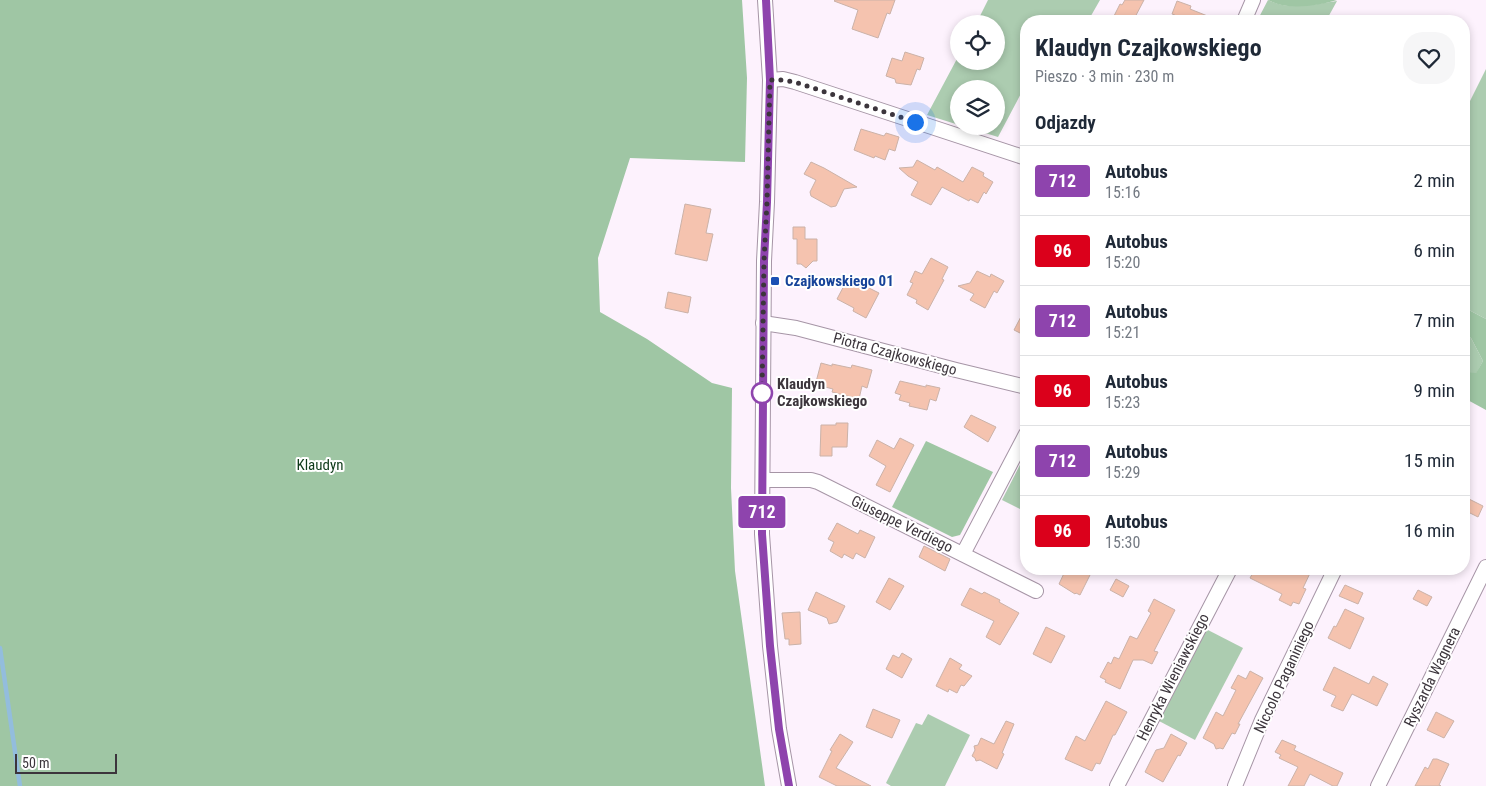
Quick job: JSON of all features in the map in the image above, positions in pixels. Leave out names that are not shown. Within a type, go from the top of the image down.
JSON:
[{"type":"street","points":[[766,0],[770,80],[764,261],[762,534],[770,646],[779,729],[789,786]]},
{"type":"street","points":[[1246,15],[1251,1]]},
{"type":"street","points":[[770,80],[795,82],[1020,156]]},
{"type":"street","name":"Piotra Czajkowskiego","points":[[763,323],[796,328],[1020,384]]},
{"type":"street","points":[[963,554],[1020,445]]},
{"type":"street","name":"Giuseppe Verdiego","points":[[763,480],[811,480],[818,482],[1036,591]]},
{"type":"street","name":"Ryszarda Wagnera","points":[[1378,786],[1486,567]]},
{"type":"street","name":"Henryka Wieniawskiego","points":[[1117,786],[1227,575]]},
{"type":"street","name":"Niccolo Paganiniego","points":[[1235,786],[1262,720],[1332,575]]},
{"type":"green space","name":"Klaudyn","points":[[0,0],[742,0],[747,78],[745,162],[630,158],[598,258],[600,312],[647,339],[712,383],[732,388],[731,488],[735,571],[765,786],[0,786]]},
{"type":"green space","points":[[988,0],[1100,0],[1091,15],[1020,15],[1020,95],[1005,124],[1005,80],[950,80],[950,122],[927,115],[951,70],[1005,70],[1005,15],[980,15]]},
{"type":"green space","points":[[1268,0],[1293,6],[1337,1],[1329,15],[1260,15]]},
{"type":"green space","points":[[1268,0],[1337,0],[1311,6],[1293,6]]},
{"type":"green space","points":[[1486,69],[1486,319],[1470,311],[1470,101]]},
{"type":"green space","points":[[1470,311],[1486,319],[1486,410],[1470,401],[1470,372],[1476,373],[1483,361],[1471,338]]},
{"type":"green space","points":[[1470,337],[1483,361],[1476,374],[1470,373]]},
{"type":"green space","points":[[926,441],[993,472],[960,535],[952,537],[892,507]]},
{"type":"green space","points":[[1020,465],[1020,509],[1002,500]]},
{"type":"green space","points":[[1206,629],[1243,648],[1195,740],[1159,721]]},
{"type":"green space","points":[[928,714],[970,735],[945,786],[891,786],[886,783],[916,723],[922,725]]},
{"type":"building","points":[[835,0],[895,0],[890,14],[887,13],[878,38],[852,29],[858,10]]},
{"type":"building","points":[[1125,0],[1144,0],[1136,15],[1114,15],[1120,4],[1122,5]]},
{"type":"building","points":[[1177,1],[1191,6],[1190,9],[1205,15],[1175,15],[1172,14]]},
{"type":"building","points":[[905,52],[924,58],[920,70],[917,69],[911,85],[896,83],[895,79],[886,76],[892,58],[902,61]]},
{"type":"building","points":[[861,129],[884,136],[886,133],[899,137],[895,151],[889,149],[885,160],[854,150]]},
{"type":"building","points":[[917,160],[935,170],[937,167],[963,182],[972,167],[984,173],[983,176],[993,182],[986,194],[984,192],[978,203],[970,199],[969,201],[942,187],[931,205],[911,195],[918,182],[899,168],[913,167]]},
{"type":"building","points":[[811,162],[857,187],[844,189],[836,206],[831,207],[811,196],[810,192],[816,180],[804,174]]},
{"type":"building","points":[[685,204],[711,209],[706,233],[713,234],[707,261],[675,254]]},
{"type":"building","points":[[793,227],[805,227],[805,239],[817,239],[817,261],[813,261],[806,268],[801,264],[797,264],[797,239],[793,239]]},
{"type":"building","points":[[931,258],[948,267],[942,279],[944,280],[928,310],[916,303],[917,300],[907,295],[913,283],[910,282],[915,271],[922,274]]},
{"type":"building","points":[[977,271],[990,277],[991,274],[1004,281],[997,293],[994,291],[985,308],[970,300],[974,294],[958,286],[970,283]]},
{"type":"building","points":[[847,280],[862,288],[863,285],[879,293],[866,318],[853,311],[854,308],[837,299]]},
{"type":"building","points":[[668,292],[691,297],[688,313],[665,308]]},
{"type":"building","points":[[1020,318],[1020,333],[1014,330]]},
{"type":"building","points":[[821,363],[851,368],[852,365],[872,370],[867,388],[862,386],[859,399],[832,392],[833,389],[821,386],[822,384],[816,382]]},
{"type":"building","points":[[900,381],[940,388],[936,401],[930,399],[927,410],[909,406],[910,403],[899,400],[901,395],[895,393]]},
{"type":"building","points":[[971,415],[996,427],[988,442],[964,427]]},
{"type":"building","points":[[836,423],[848,423],[847,447],[832,447],[832,456],[820,456],[821,425],[836,425]]},
{"type":"building","points":[[900,438],[914,445],[890,492],[876,485],[886,466],[869,456],[877,440],[894,449]]},
{"type":"building","points":[[1470,500],[1483,506],[1478,517],[1470,513]]},
{"type":"building","points":[[837,523],[858,534],[860,530],[875,537],[865,558],[856,553],[853,559],[844,554],[842,558],[830,551],[834,542],[828,539]]},
{"type":"building","points":[[924,546],[950,559],[945,571],[919,557]]},
{"type":"building","points":[[1063,575],[1090,575],[1080,595],[1059,584]]},
{"type":"building","points":[[1252,575],[1309,575],[1303,588],[1306,589],[1299,604],[1293,602],[1291,606],[1279,600],[1282,594],[1250,578]]},
{"type":"building","points":[[889,578],[904,586],[890,610],[876,602]]},
{"type":"building","points":[[1116,579],[1129,586],[1123,597],[1110,590]]},
{"type":"building","points":[[1345,585],[1363,593],[1358,604],[1339,596]]},
{"type":"building","points":[[970,588],[1000,600],[999,602],[1019,613],[1000,645],[986,637],[994,621],[961,605]]},
{"type":"building","points":[[1418,590],[1432,597],[1427,606],[1413,599]]},
{"type":"building","points":[[816,592],[845,606],[837,622],[829,624],[827,618],[808,610]]},
{"type":"building","points":[[1154,599],[1175,610],[1154,651],[1158,652],[1152,664],[1143,660],[1133,660],[1120,689],[1105,682],[1106,680],[1100,677],[1108,662],[1111,664],[1114,657],[1119,659],[1130,636],[1137,639],[1151,613],[1148,611]]},
{"type":"building","points":[[1345,609],[1364,618],[1350,649],[1328,638]]},
{"type":"building","points":[[800,612],[801,644],[789,645],[789,639],[785,639],[782,613]]},
{"type":"building","points":[[1046,627],[1065,636],[1051,663],[1033,654]]},
{"type":"building","points":[[902,653],[912,659],[902,678],[886,669],[893,655],[899,658]]},
{"type":"building","points":[[950,658],[962,665],[959,669],[972,676],[964,686],[961,685],[957,693],[949,689],[948,692],[936,686]]},
{"type":"building","points":[[1334,667],[1369,684],[1373,676],[1388,684],[1377,706],[1352,694],[1343,711],[1331,706],[1336,696],[1323,690]]},
{"type":"building","points":[[1250,671],[1263,678],[1238,724],[1240,724],[1235,734],[1232,733],[1223,749],[1216,749],[1214,744],[1203,738],[1216,712],[1223,716],[1236,690],[1231,688],[1238,675],[1246,679]]},
{"type":"building","points":[[1106,701],[1127,712],[1115,735],[1113,735],[1100,764],[1096,763],[1092,771],[1065,759],[1076,736],[1085,741]]},
{"type":"building","points":[[873,709],[900,720],[892,738],[866,727]]},
{"type":"building","points":[[1436,712],[1454,721],[1444,738],[1427,730]]},
{"type":"building","points":[[1006,721],[1014,724],[997,769],[980,760],[976,761],[972,756],[975,750],[974,746],[978,745],[981,738],[994,744]]},
{"type":"building","points":[[840,734],[853,742],[836,768],[871,786],[837,786],[819,777],[832,751],[830,750]]},
{"type":"building","points":[[1171,734],[1187,743],[1163,782],[1145,772],[1156,750],[1164,748]]},
{"type":"building","points":[[1282,740],[1296,746],[1294,750],[1343,773],[1337,786],[1333,786],[1310,774],[1304,786],[1288,786],[1298,767],[1279,758],[1281,755],[1275,752]]},
{"type":"building","points":[[1433,759],[1449,764],[1439,785],[1441,786],[1415,786],[1425,767],[1428,769]]},
{"type":"waterway","points":[[0,648],[20,786]]},
{"type":"bus line","name":"712","points":[[766,0],[770,80],[764,261],[762,534],[770,646],[779,729],[789,786]]},
{"type":"place","name":"Czajkowskiego 01","points":[[775,281]]},
{"type":"place","name":"Klaudyn Czajkowskiego","points":[[762,393]]},
{"type":"route","points":[[762,393],[770,80],[795,82],[915,122]]}]
